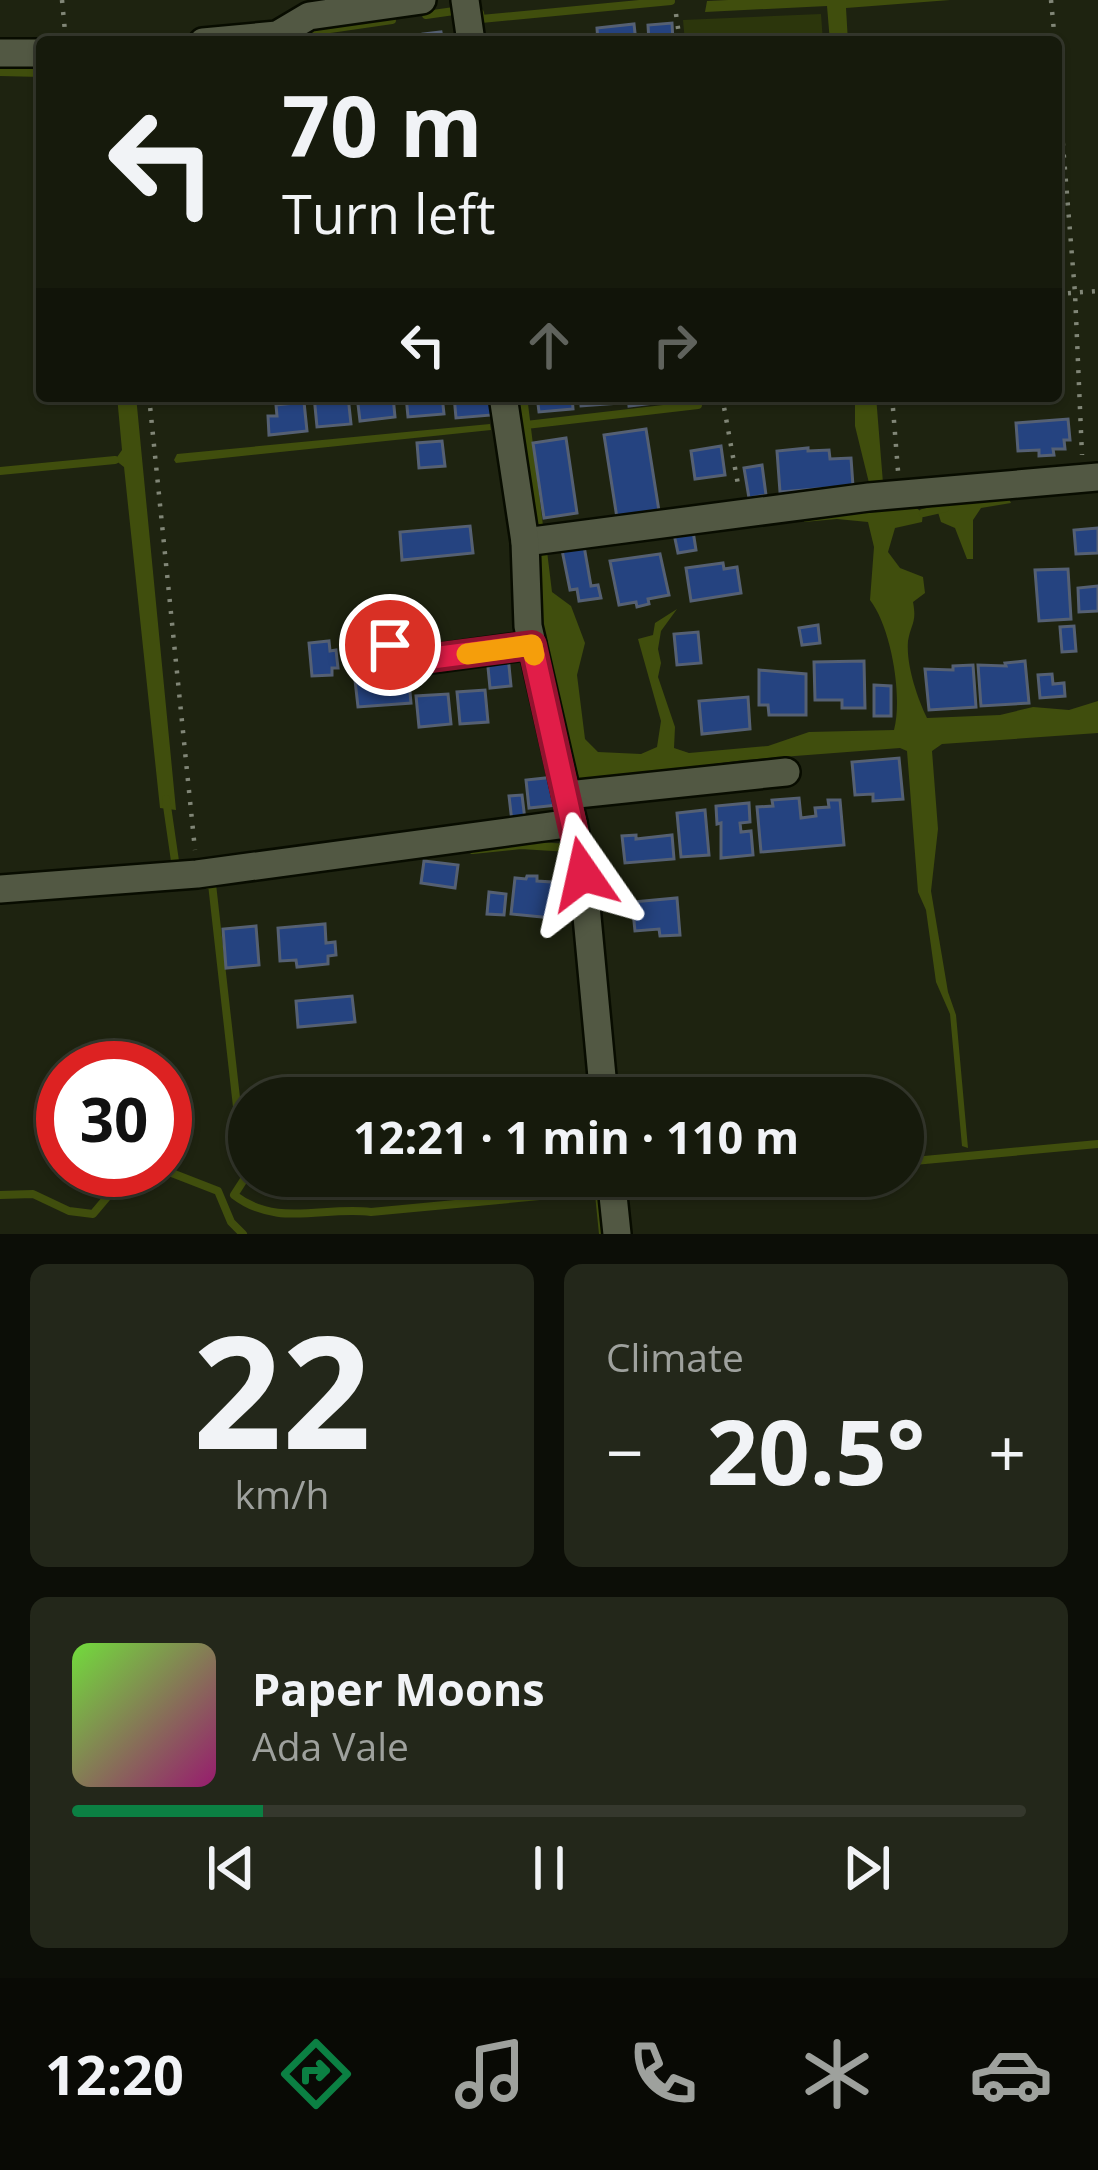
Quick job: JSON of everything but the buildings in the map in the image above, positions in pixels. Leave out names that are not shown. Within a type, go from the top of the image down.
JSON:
[{"type":"street","points":[[267,36],[278,35],[309,16],[422,0]]},
{"type":"street","points":[[465,0],[470,36]]},
{"type":"street","points":[[0,53],[36,52]]},
{"type":"street","points":[[504,402],[525,542],[532,645],[583,874],[602,1077]]},
{"type":"street","points":[[525,542],[887,495],[1090,478]]},
{"type":"street","points":[[390,645],[432,658],[532,645]]},
{"type":"street","points":[[568,795],[786,772]]},
{"type":"street","points":[[0,890],[197,874],[573,823]]},
{"type":"street","points":[[613,1197],[616,1234]]},
{"type":"path","points":[[62,0],[65,36]]},
{"type":"path","points":[[1051,0],[1054,36]]},
{"type":"path","points":[[676,14],[679,36]]},
{"type":"path","points":[[1062,133],[1090,478]]},
{"type":"path","points":[[1062,294],[1098,291]]},
{"type":"path","points":[[150,402],[197,874]]},
{"type":"path","points":[[723,402],[743,514]]},
{"type":"path","points":[[887,495],[892,402]]},
{"type":"shaded area","points":[[950,0],[846,8],[848,36],[830,36],[827,6],[705,12],[707,1]]},
{"type":"shaded area","points":[[821,14],[823,36],[684,36],[683,20]]},
{"type":"shaded area","points":[[118,402],[137,402],[176,810],[160,808],[124,467],[115,460],[122,450]]},
{"type":"shaded area","points":[[855,402],[876,402],[883,483],[923,513],[922,522],[895,528],[888,552],[900,568],[923,577],[925,593],[913,602],[908,650],[927,718],[1000,715],[1033,707],[1069,710],[1098,701],[1098,733],[942,744],[932,751],[938,829],[931,891],[956,1015],[968,1148],[962,1146],[950,1014],[936,982],[926,910],[918,892],[907,751],[744,760],[580,782],[542,638],[537,579],[540,550],[547,551],[552,592],[571,606],[585,643],[577,675],[585,739],[598,752],[641,754],[657,747],[661,721],[638,639],[653,635],[655,623],[677,609],[661,631],[658,649],[658,677],[675,727],[674,748],[689,753],[768,746],[809,732],[894,730],[896,681],[884,627],[870,600],[874,547],[868,522],[804,522],[803,515],[870,487],[855,426]]},
{"type":"shaded area","points":[[490,424],[491,430],[174,460],[177,454]]},
{"type":"shaded area","points":[[1008,497],[1011,503],[981,508],[973,520],[973,559],[967,559],[955,528],[941,522],[937,509],[948,502]]},
{"type":"waterway","points":[[480,13],[481,19],[671,1]]},
{"type":"waterway","points":[[426,15],[454,11]]},
{"type":"waterway","points":[[316,31],[392,20]]},
{"type":"waterway","points":[[0,72],[36,73]]},
{"type":"waterway","points":[[524,402],[540,534]]},
{"type":"waterway","points":[[526,425],[698,405]]},
{"type":"waterway","points":[[0,471],[115,460]]},
{"type":"waterway","points":[[923,513],[945,508]]},
{"type":"waterway","points":[[166,799],[176,868]]},
{"type":"waterway","points":[[473,850],[521,845],[569,848],[569,852]]},
{"type":"waterway","points":[[208,885],[212,884],[234,1077]]},
{"type":"waterway","points":[[924,1160],[1098,1144]]},
{"type":"waterway","points":[[192,1181],[218,1191],[231,1222],[243,1234]]},
{"type":"waterway","points":[[0,1195],[36,1195]]},
{"type":"waterway","points":[[39,1197],[69,1211],[93,1214],[107,1197]]},
{"type":"waterway","points":[[237,1197],[267,1211],[301,1214],[530,1197]]},
{"type":"waterway","points":[[599,1197],[603,1234]]},
{"type":"slow traffic","points":[[467,654],[532,645],[534,655]]},
{"type":"route","points":[[390,645],[432,658],[532,645],[583,874]]}]
